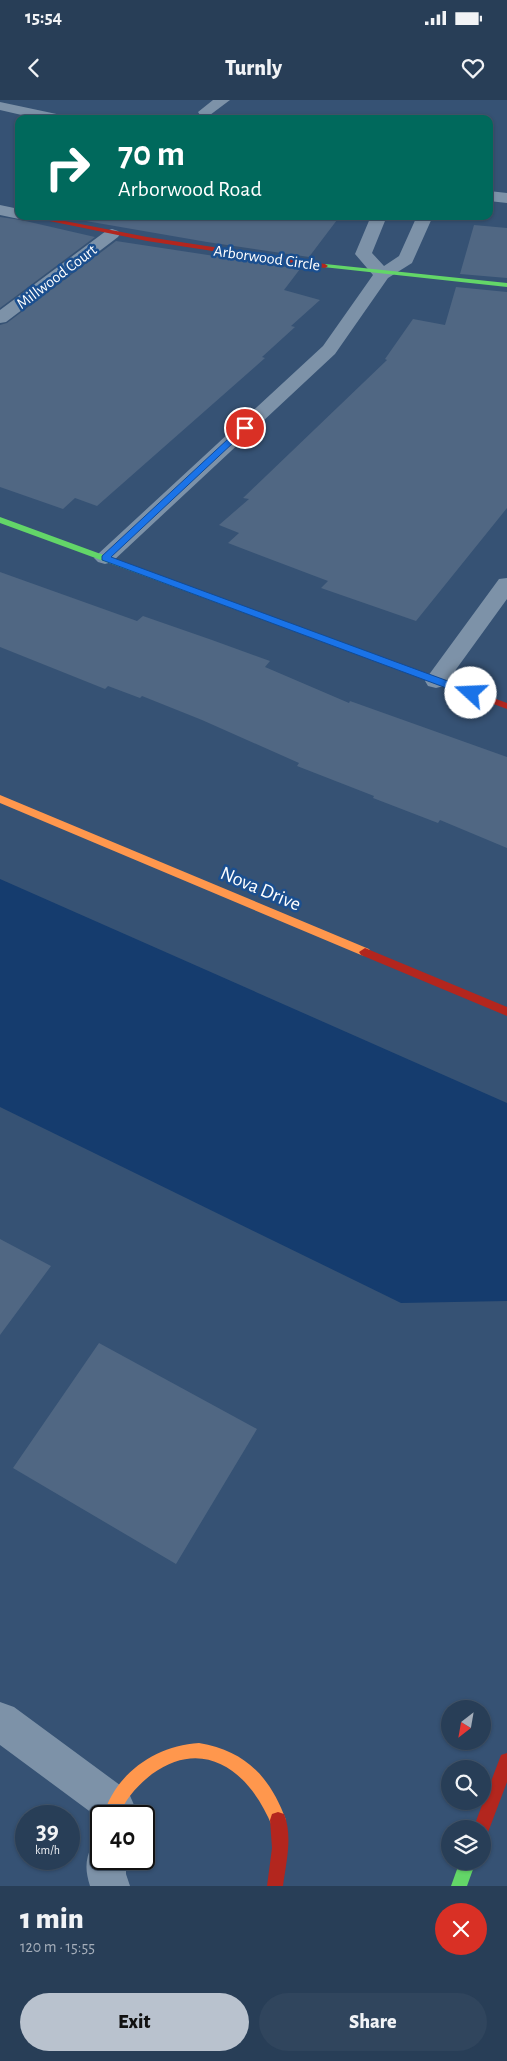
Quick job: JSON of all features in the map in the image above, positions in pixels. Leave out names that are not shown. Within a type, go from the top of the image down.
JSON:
[{"type":"street","points":[[205,112],[223,100]]},
{"type":"street","points":[[0,106],[42,115]]},
{"type":"street","points":[[493,196],[507,198]]},
{"type":"street","points":[[0,210],[15,213]]},
{"type":"street","name":"Arborwood Circle","points":[[47,220],[112,234],[382,274],[507,285]]},
{"type":"street","points":[[377,220],[363,254],[382,274]]},
{"type":"street","points":[[105,558],[329,350],[382,274],[406,259],[423,220]]},
{"type":"street","name":"Millwood Court","points":[[0,318],[112,234]]},
{"type":"street","points":[[0,520],[507,706]]},
{"type":"street","points":[[436,681],[507,584]]},
{"type":"street","name":"Nova Drive","points":[[0,798],[507,1012]]},
{"type":"street","points":[[0,1721],[105,1805]]},
{"type":"street","points":[[117,1805],[134,1778],[160,1759],[189,1751],[218,1755],[244,1769],[266,1792],[279,1824],[281,1858],[275,1886]]},
{"type":"street","points":[[484,1820],[507,1761]]},
{"type":"street","points":[[106,1870],[110,1886]]},
{"type":"street","points":[[459,1886],[465,1870]]},
{"type":"water","points":[[0,879],[507,1103],[507,1301],[401,1303],[0,1107]]},
{"type":"building","points":[[0,217],[95,237],[0,308]]},
{"type":"building","points":[[80,220],[337,220],[309,257]]},
{"type":"building","points":[[474,225],[507,228],[507,278],[460,274]]},
{"type":"building","points":[[116,241],[300,269],[284,290],[320,300],[291,326],[295,327],[262,357],[265,358],[97,506],[75,498],[63,509],[0,487],[0,325],[7,323]]},
{"type":"building","points":[[456,287],[507,292],[507,508],[416,621],[321,588],[328,581],[228,543],[239,533],[219,525],[249,499],[243,498],[387,360],[385,359],[413,319],[445,325]]},
{"type":"building","points":[[0,572],[137,621],[143,616],[270,661],[265,667],[349,703],[350,701],[507,757],[507,848],[440,820],[438,823],[373,798],[374,796],[297,766],[299,763],[202,720],[142,696],[140,698],[108,686],[105,689],[0,647]]},
{"type":"building","points":[[0,1239],[51,1266],[0,1335]]},
{"type":"building","points":[[99,1343],[257,1429],[176,1564],[13,1468]]},
{"type":"traffic: fast","points":[[325,266],[507,285]]},
{"type":"traffic: fast","points":[[0,520],[376,658]]},
{"type":"traffic: fast","points":[[459,1886],[465,1870]]},
{"type":"traffic: slow","points":[[0,799],[365,952]]},
{"type":"traffic: slow","points":[[116,1805],[124,1790],[145,1770],[158,1761],[183,1752],[199,1751],[214,1754],[242,1768],[265,1792],[278,1820]]},
{"type":"traffic: jam","points":[[49,220],[147,239],[325,266]]},
{"type":"traffic: jam","points":[[376,658],[507,706]]},
{"type":"traffic: jam","points":[[365,952],[507,1012]]},
{"type":"traffic: jam","points":[[484,1820],[507,1761]]},
{"type":"traffic: jam","points":[[275,1886],[280,1848],[278,1820]]},
{"type":"route","points":[[245,428],[105,558],[471,693]]}]
